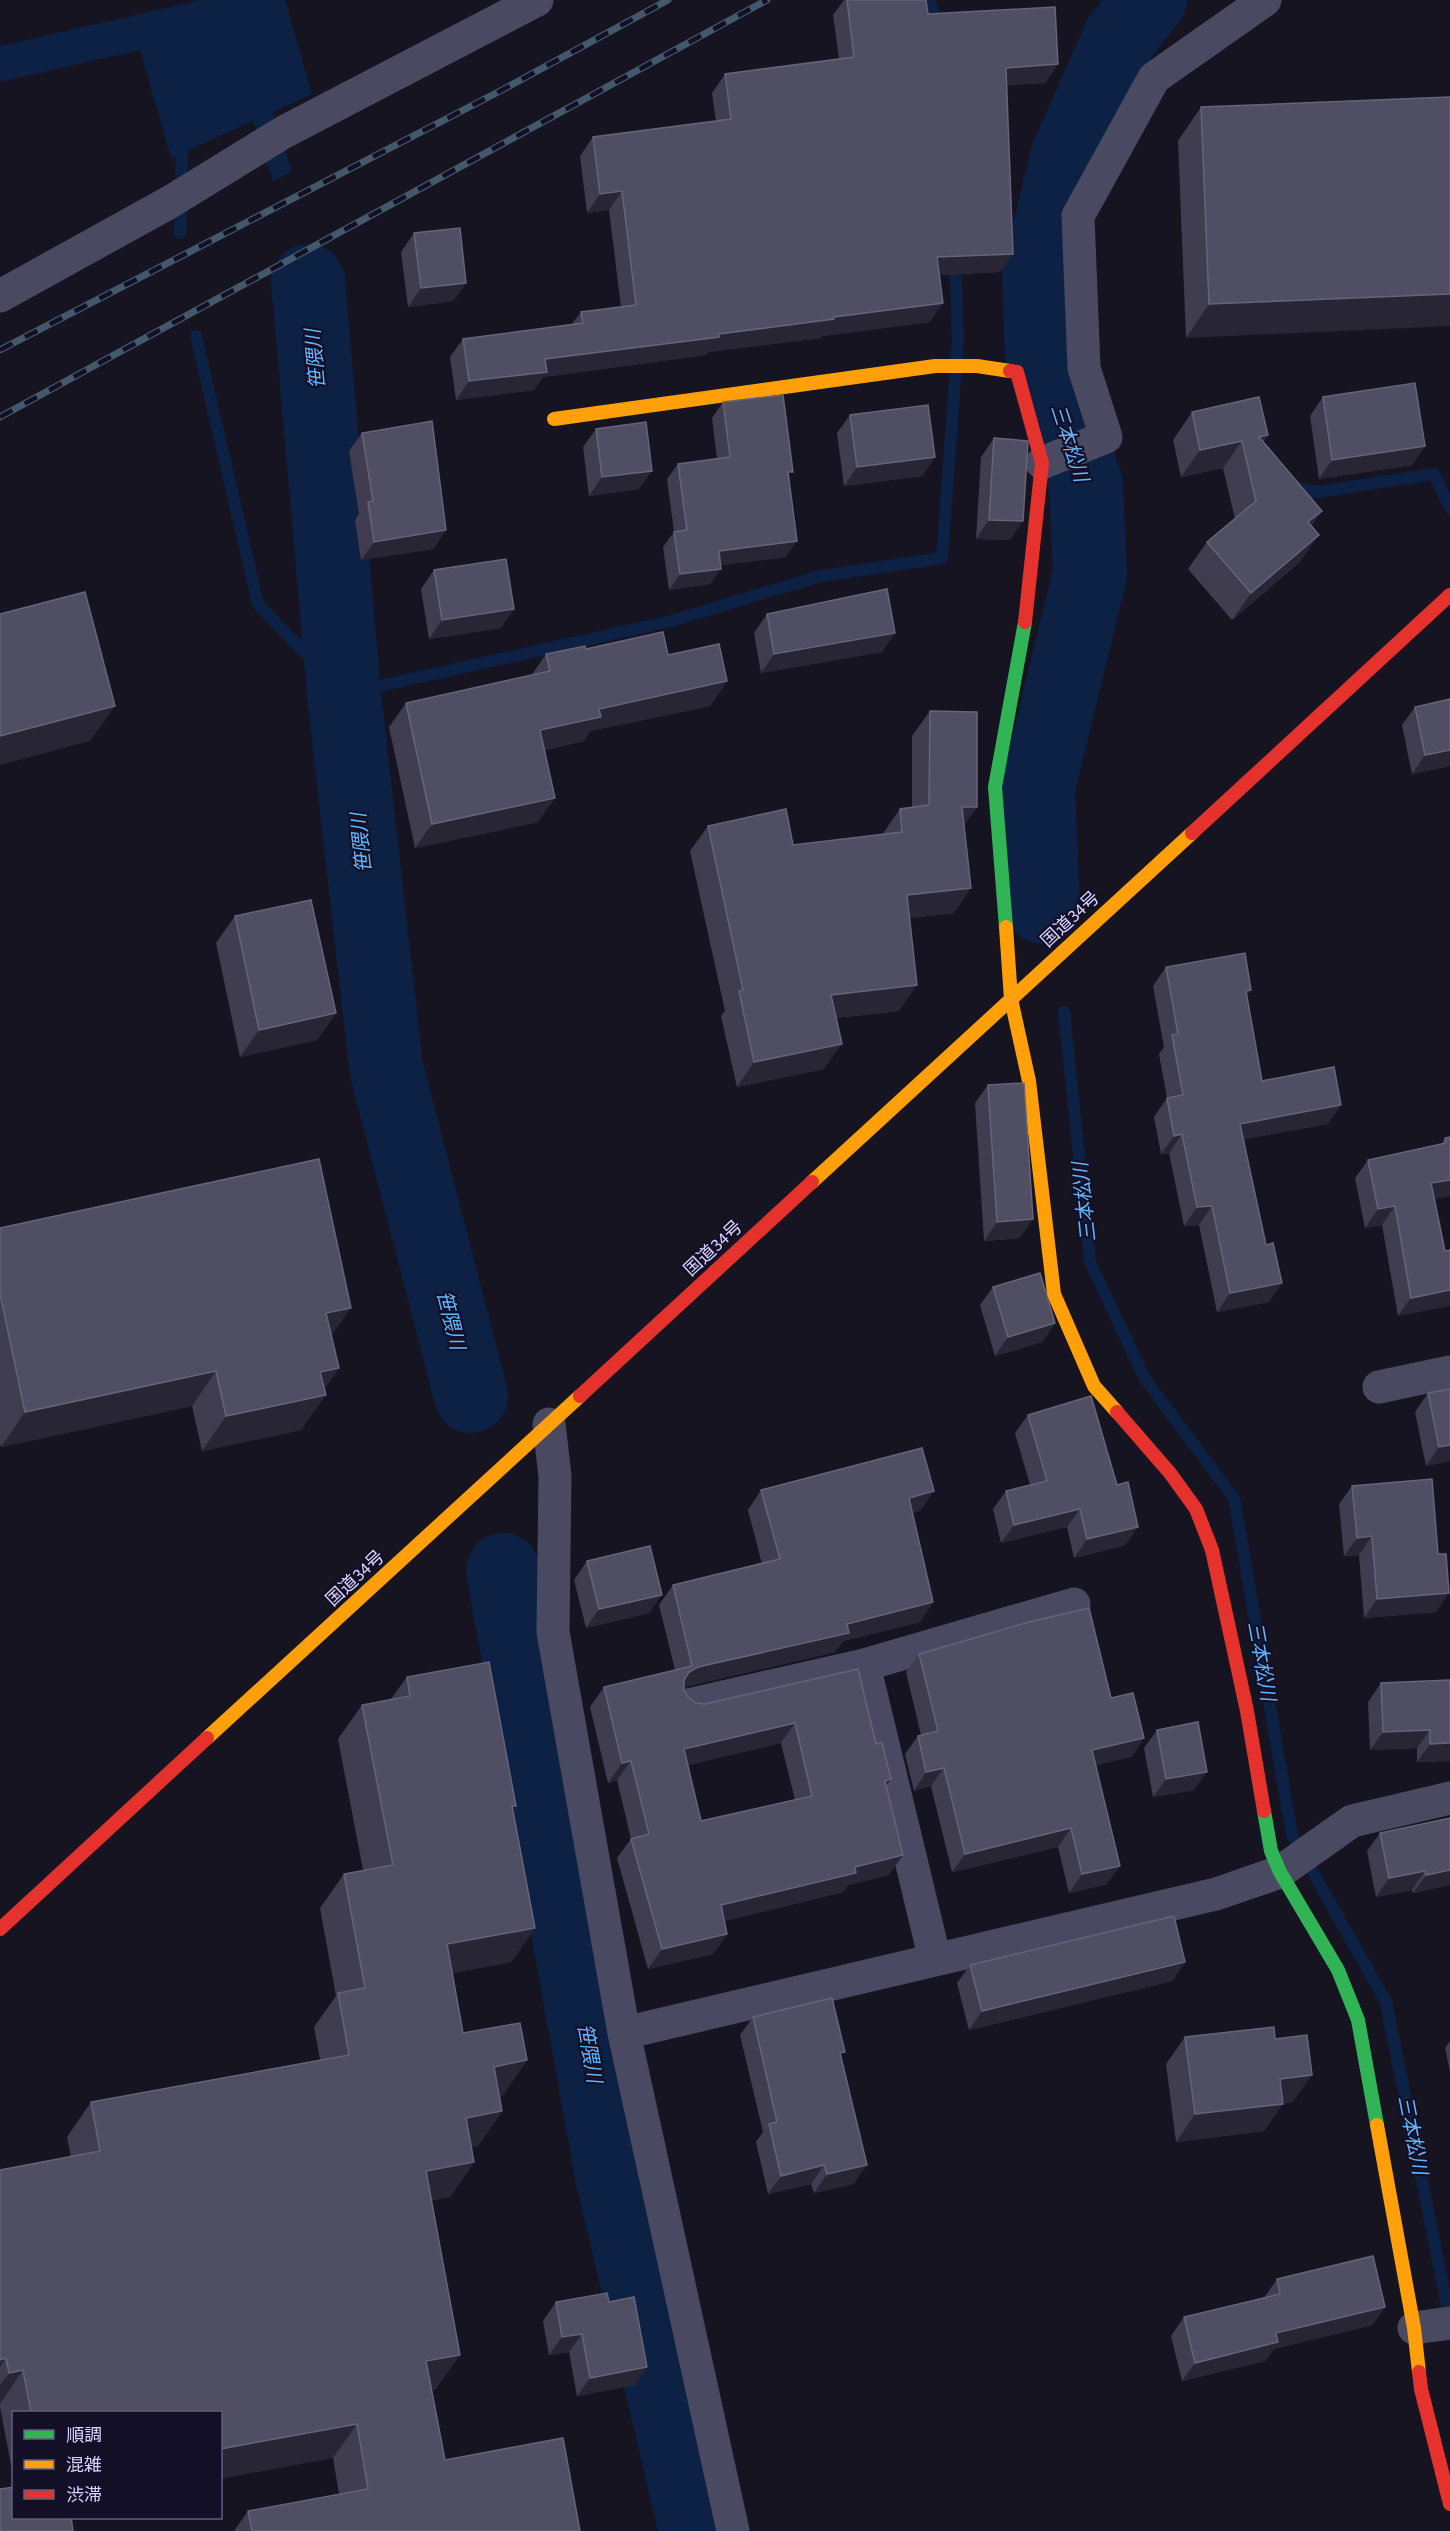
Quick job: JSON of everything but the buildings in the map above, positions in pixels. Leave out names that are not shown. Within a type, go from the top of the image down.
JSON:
[{"type":"main road","points":[[554,419],[935,366],[977,366],[1017,372],[1042,463],[1027,613],[995,787],[1011,999],[1029,1081],[1054,1294],[1094,1386],[1170,1473],[1196,1509],[1212,1550],[1247,1711],[1271,1851],[1280,1872],[1338,1970],[1358,2020],[1414,2328],[1421,2389],[1450,2504]]},
{"type":"main road","name":"国道34号","points":[[0,1929],[1450,595]]},
{"type":"street","points":[[0,296],[182,195],[284,132],[537,0]]},
{"type":"street","points":[[1042,463],[1106,437],[1084,368],[1078,216],[1154,78],[1265,0]]},
{"type":"street","points":[[1379,1387],[1450,1372]]},
{"type":"street","points":[[549,1424],[555,1476],[553,1632],[624,2033],[733,2531]]},
{"type":"street","points":[[688,1705],[864,1665],[1074,1604]]},
{"type":"street","points":[[864,1665],[935,1960]]},
{"type":"street","points":[[624,2033],[1216,1894],[1280,1872],[1352,1821],[1450,1798]]},
{"type":"street","points":[[1414,2328],[1450,2323]]},
{"type":"water","points":[[201,0],[285,0],[312,94],[273,112],[292,171],[273,181],[253,121],[171,158],[140,50],[0,82],[0,46]]},
{"type":"waterway","points":[[929,0],[938,27]]},
{"type":"waterway","name":"三本松川","points":[[1043,907],[1038,787],[1090,574],[1086,484],[1042,358],[1039,275],[1067,157],[1120,37],[1150,0]]},
{"type":"waterway","points":[[180,233],[182,153]]},
{"type":"waterway","points":[[196,336],[258,604],[344,694],[671,621],[821,576],[942,558],[958,338],[955,259]]},
{"type":"waterway","name":"笹隈川","points":[[308,281],[344,694],[386,1067],[471,1396]]},
{"type":"waterway","points":[[1288,487],[1318,492],[1434,474],[1450,508]]},
{"type":"waterway","name":"三本松川","points":[[1064,1012],[1090,1262],[1145,1379],[1234,1498],[1292,1835],[1386,2002],[1450,2321]]},
{"type":"waterway","name":"笹隈川","points":[[503,1570],[612,2175],[696,2531]]},
{"type":"railway","points":[[0,350],[502,90],[668,0]]},
{"type":"railway","points":[[0,417],[767,0]]},
{"type":"traffic: fast","points":[[1006,927],[995,787],[1025,622]]},
{"type":"traffic: fast","points":[[1264,1811],[1271,1851],[1280,1872],[1338,1970],[1358,2020],[1377,2125]]},
{"type":"traffic: slow","points":[[554,419],[935,366],[977,366],[1010,371]]},
{"type":"traffic: slow","points":[[812,1182],[1192,833]]},
{"type":"traffic: slow","points":[[1006,927],[1011,999],[1029,1081],[1054,1294],[1094,1386],[1117,1412]]},
{"type":"traffic: slow","points":[[207,1738],[580,1396]]},
{"type":"traffic: slow","points":[[1377,2125],[1414,2328],[1419,2372]]},
{"type":"traffic: jam","points":[[1010,371],[1017,372],[1042,463],[1025,622]]},
{"type":"traffic: jam","points":[[1192,833],[1450,595]]},
{"type":"traffic: jam","points":[[580,1396],[812,1182]]},
{"type":"traffic: jam","points":[[1117,1412],[1170,1473],[1196,1509],[1212,1550],[1247,1711],[1264,1811]]},
{"type":"traffic: jam","points":[[0,1929],[207,1738]]},
{"type":"traffic: jam","points":[[1419,2372],[1421,2389],[1450,2504]]}]
